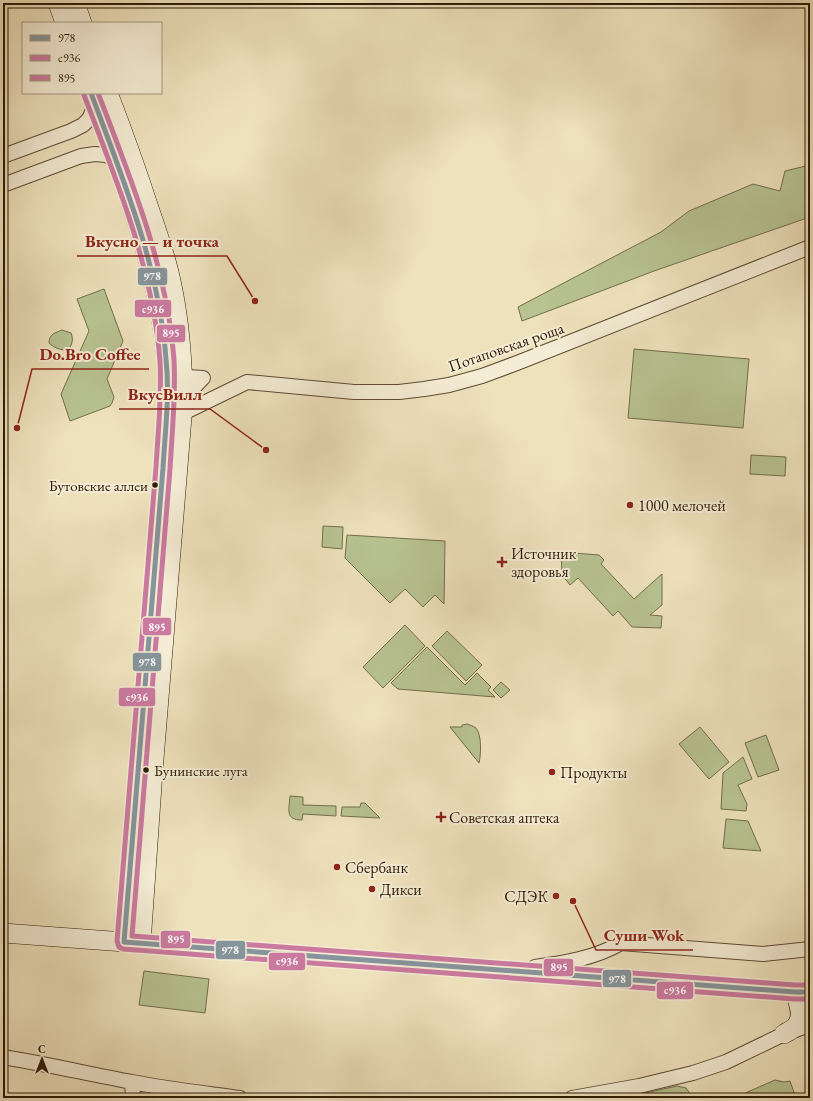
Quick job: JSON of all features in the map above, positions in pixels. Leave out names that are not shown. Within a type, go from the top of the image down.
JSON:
[{"type":"main road","points":[[58,3],[65,22]]},
{"type":"main road","points":[[75,3],[82,22]]},
{"type":"main road","points":[[98,95],[116,160],[149,262],[163,330],[167,365],[175,376]]},
{"type":"main road","points":[[98,95],[141,182],[160,240],[171,281],[178,316],[183,362],[175,376],[167,407],[133,943]]},
{"type":"main road","points":[[3,933],[802,992],[799,1019],[796,1026],[784,1034]]},
{"type":"street","points":[[3,156],[71,131],[83,125],[89,119],[98,95]]},
{"type":"street","points":[[3,185],[81,156],[95,154],[106,155],[116,160]]},
{"type":"street","name":"Потаповская роща","points":[[175,376],[203,378],[160,424],[247,382],[354,392],[424,389],[449,385],[517,364],[810,247]]},
{"type":"street","points":[[501,970],[529,968],[574,961],[611,949],[621,943],[763,954],[810,949]]},
{"type":"street","points":[[572,1098],[639,1086],[693,1073],[726,1062],[784,1034],[810,1025]]},
{"type":"street","points":[[3,1057],[41,1063],[132,1082],[240,1098]]},
{"type":"street","points":[[132,1082],[133,1098]]},
{"type":"green space","points":[[810,165],[810,217],[654,271],[522,321],[518,307],[661,232],[689,211],[753,184],[780,191],[785,171]]},
{"type":"green space","points":[[104,289],[123,341],[107,379],[114,397],[110,406],[70,421],[61,394],[89,331],[77,299]]},
{"type":"green space","points":[[62,330],[71,333],[72,338],[71,346],[65,350],[58,349],[49,343],[51,336]]},
{"type":"green space","points":[[634,349],[749,359],[743,428],[628,418]]},
{"type":"green space","points":[[751,455],[786,457],[785,476],[750,474]]},
{"type":"green space","points":[[323,526],[343,527],[342,549],[322,547]]},
{"type":"green space","points":[[347,535],[445,541],[444,604],[435,595],[423,607],[405,589],[390,603],[345,558]]},
{"type":"green space","points":[[561,552],[599,555],[604,560],[601,564],[634,599],[662,574],[662,605],[650,615],[662,616],[661,628],[632,627],[618,611],[613,616],[578,578],[570,585],[562,575]]},
{"type":"green space","points":[[405,625],[425,646],[383,688],[363,667]]},
{"type":"green space","points":[[447,631],[482,665],[466,681],[432,646]]},
{"type":"green space","points":[[427,647],[465,685],[477,673],[491,687],[488,690],[495,697],[398,689],[391,683]]},
{"type":"green space","points":[[501,682],[510,690],[501,698],[493,690]]},
{"type":"green space","points":[[467,724],[473,726],[478,731],[481,750],[479,763],[450,727],[462,727],[462,725]]},
{"type":"green space","points":[[700,727],[729,762],[709,779],[679,744]]},
{"type":"green space","points":[[766,735],[779,770],[758,777],[745,743]]},
{"type":"green space","points":[[743,757],[752,779],[738,785],[747,804],[746,811],[721,809],[723,773]]},
{"type":"green space","points":[[290,796],[303,797],[303,805],[336,806],[336,816],[303,814],[302,820],[297,820],[290,816],[289,813]]},
{"type":"green space","points":[[361,803],[365,803],[380,818],[341,816],[342,807],[360,807]]},
{"type":"green space","points":[[726,819],[748,821],[761,851],[723,848]]},
{"type":"green space","points":[[144,971],[209,979],[205,1013],[139,1005]]},
{"type":"green space","points":[[775,1080],[784,1082],[790,1081],[796,1098],[734,1098]]},
{"type":"green space","points":[[677,1086],[686,1088],[693,1098],[623,1098]]},
{"type":"transit line","name":"978","points":[[91,94],[127,190],[148,257],[162,324],[168,386],[163,468],[124,942],[810,992]]},
{"type":"transit line","name":"895","points":[[98,94],[135,191],[156,257],[170,325],[174,360],[174,401],[170,469],[132,936],[810,985]]},
{"type":"transit line","name":"с936","points":[[84,95],[121,193],[142,259],[150,293],[160,361],[160,401],[156,467],[117,941],[119,947],[123,949],[810,999]]},
{"type":"place","name":"Вкусно — и точка","points":[[255,301]]},
{"type":"place","name":"Do.Bro Coffee","points":[[17,428]]},
{"type":"place","name":"ВкусВилл","points":[[266,450]]},
{"type":"place","name":"Бутовские аллеи","points":[[155,485]]},
{"type":"place","name":"1000 мелочей","points":[[630,505]]},
{"type":"place","name":"Источник здоровья","points":[[502,562]]},
{"type":"place","name":"Бунинские луга","points":[[146,770]]},
{"type":"place","name":"Продукты","points":[[552,772]]},
{"type":"place","name":"Советская аптека","points":[[441,817]]},
{"type":"place","name":"Сбербанк","points":[[337,867]]},
{"type":"place","name":"Дикси","points":[[372,889]]},
{"type":"place","name":"СДЭК","points":[[556,896]]},
{"type":"place","name":"Суши Wok","points":[[573,901]]}]
